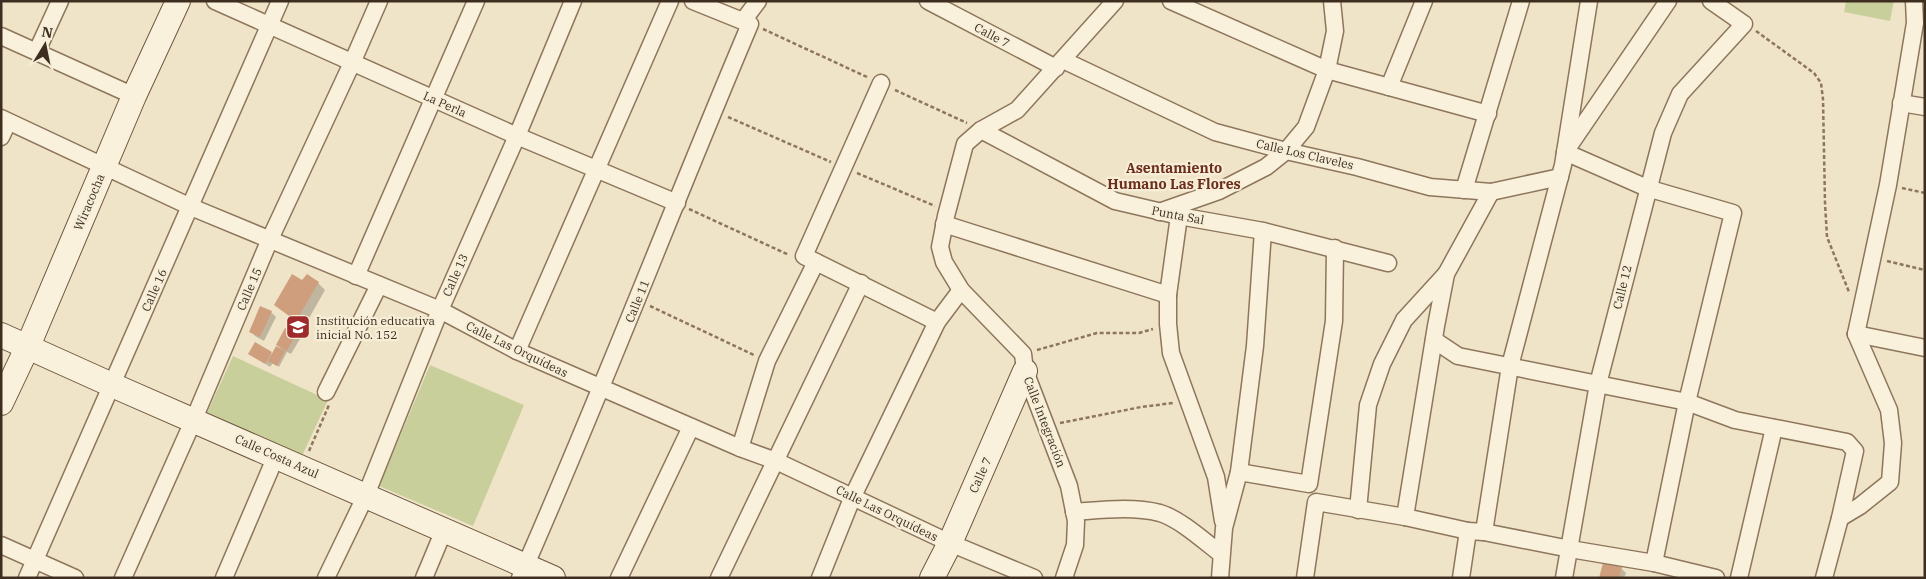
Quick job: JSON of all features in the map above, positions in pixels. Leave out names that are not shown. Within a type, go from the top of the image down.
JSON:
[{"type":"street","points":[[37,51],[60,1]]},
{"type":"street","name":"Wiracocha","points":[[1,403],[28,346],[134,96],[178,1]]},
{"type":"street","name":"La Perla","points":[[215,1],[517,136],[677,204]]},
{"type":"street","name":"Calle 16","points":[[27,578],[192,207],[280,1]]},
{"type":"street","name":"Calle 15","points":[[123,578],[194,419],[270,238],[379,1]]},
{"type":"street","points":[[356,276],[476,1]]},
{"type":"street","name":"Calle 13","points":[[326,578],[366,495],[440,310],[574,1]]},
{"type":"street","points":[[517,351],[670,1]]},
{"type":"street","points":[[693,1],[747,22]]},
{"type":"street","name":"Calle 11","points":[[523,572],[638,301],[747,22],[758,1]]},
{"type":"street","name":"Calle 7","points":[[928,1],[1060,64]]},
{"type":"street","name":"Calle Integración","points":[[1064,578],[1075,545],[1076,521],[1069,486],[1024,362],[961,290],[944,262],[940,247],[944,224],[965,144],[982,130],[1017,110],[1115,1]]},
{"type":"street","points":[[1171,1],[1327,70],[1488,114]]},
{"type":"street","points":[[1160,212],[1219,191],[1266,167],[1286,151],[1306,127],[1327,70],[1335,31],[1332,1]]},
{"type":"street","points":[[1389,87],[1424,1]]},
{"type":"street","points":[[1464,190],[1521,1]]},
{"type":"street","points":[[1461,578],[1476,532],[1510,366],[1560,177],[1589,1]]},
{"type":"street","points":[[1565,152],[1668,1]]},
{"type":"street","points":[[1840,518],[1860,506],[1890,482],[1893,443],[1889,410],[1858,327],[1888,185],[1900,103],[1920,24],[1914,1]]},
{"type":"street","points":[[1714,2],[1744,24]]},
{"type":"street","name":"Calle 12","points":[[1564,578],[1598,384],[1647,188],[1663,133],[1680,94],[1744,24]]},
{"type":"street","points":[[1,36],[134,96]]},
{"type":"street","name":"Calle Los Claveles","points":[[1060,64],[1215,132],[1430,187],[1491,192],[1560,177]]},
{"type":"street","points":[[740,448],[767,361],[880,83]]},
{"type":"street","points":[[1900,103],[1925,107]]},
{"type":"street","points":[[1,137],[5,120]]},
{"type":"street","name":"Calle Las Orquídeas","points":[[5,120],[192,207],[440,310],[517,351],[740,448],[776,461],[950,543],[1034,578]]},
{"type":"street","name":"Punta Sal","points":[[982,130],[1115,201],[1179,216],[1263,230],[1388,263]]},
{"type":"street","points":[[1565,152],[1647,188],[1733,213],[1686,402],[1654,562]]},
{"type":"street","points":[[1358,510],[1368,405],[1382,364],[1404,320],[1446,274],[1491,192]]},
{"type":"street","points":[[1179,216],[1168,295],[1171,353],[1216,477],[1224,528]]},
{"type":"street","points":[[944,224],[1168,295]]},
{"type":"street","points":[[1220,578],[1224,528],[1239,472],[1255,346],[1263,230]]},
{"type":"street","points":[[1239,472],[1308,484],[1334,321],[1335,248]]},
{"type":"street","points":[[810,259],[937,322]]},
{"type":"street","points":[[1405,517],[1446,274]]},
{"type":"street","points":[[719,578],[861,284]]},
{"type":"street","points":[[326,392],[379,285]]},
{"type":"street","points":[[820,578],[853,496],[937,322],[961,290]]},
{"type":"street","points":[[1858,327],[1925,348]]},
{"type":"street","name":"Calle Costa Azul","points":[[1,335],[444,530],[523,572],[553,578]]},
{"type":"street","points":[[1434,340],[1458,356],[1686,402],[1735,420],[1847,442],[1855,451],[1824,578]]},
{"type":"street","name":"Calle 7","points":[[932,578],[950,543],[1024,362]]},
{"type":"street","points":[[619,578],[691,427]]},
{"type":"street","points":[[1739,578],[1774,428]]},
{"type":"street","points":[[224,578],[276,456]]},
{"type":"street","points":[[1310,576],[1316,502],[1405,517],[1570,550],[1654,562],[1712,577]]},
{"type":"street","points":[[1074,512],[1111,509],[1161,513],[1178,522],[1221,554]]},
{"type":"street","points":[[424,578],[444,530]]},
{"type":"street","points":[[1,545],[75,578]]},
{"type":"path","points":[[1744,24],[1791,56],[1814,74],[1821,83],[1827,237],[1858,327]]},
{"type":"path","points":[[1888,185],[1925,193]]},
{"type":"path","points":[[677,204],[796,258],[810,259]]},
{"type":"path","points":[[1873,257],[1925,270]]},
{"type":"path","points":[[638,301],[767,361]]},
{"type":"path","points":[[1024,362],[1096,334],[1139,333],[1168,324]]},
{"type":"path","points":[[302,467],[332,398],[326,392]]},
{"type":"path","points":[[1046,426],[1141,407],[1188,401]]},
{"type":"green space","points":[[1846,1],[1894,1],[1890,21],[1844,12]]},
{"type":"green space","points":[[233,356],[328,400],[302,456],[207,413]]},
{"type":"green space","points":[[430,365],[524,405],[473,526],[379,486]]},
{"type":"building","points":[[292,274],[302,280],[307,274],[319,282],[296,321],[274,305]]},
{"type":"building","points":[[260,306],[272,311],[260,337],[249,332]]},
{"type":"building","points":[[285,328],[296,334],[287,351],[276,345]]},
{"type":"building","points":[[255,342],[272,352],[265,364],[248,354]]},
{"type":"building","points":[[276,346],[285,351],[277,366],[268,361]]},
{"type":"building","points":[[1603,563],[1622,567],[1619,578],[1599,578]]},
{"type":"place","name":"Institución educativa inicial No. 152","points":[[298,327]]},
{"type":"district","name":"Asentamiento Humano Las Flores","points":[[1174,176]]}]
